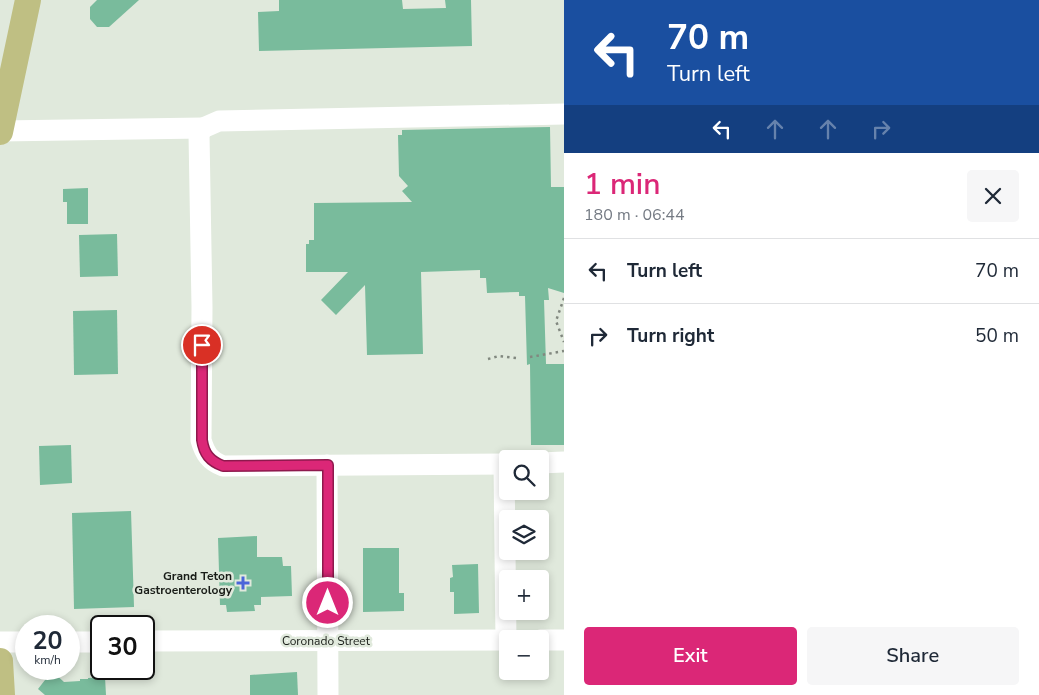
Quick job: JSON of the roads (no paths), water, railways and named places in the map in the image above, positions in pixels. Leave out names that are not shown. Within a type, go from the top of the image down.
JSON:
[{"type":"main road","points":[[0,131],[28,0]]},
{"type":"main road","points":[[0,661],[2,695]]},
{"type":"street","points":[[0,131],[203,128],[219,121],[564,114]]},
{"type":"street","points":[[203,128],[199,134],[202,440],[204,452],[214,462],[223,466],[499,464]]},
{"type":"street","points":[[549,463],[564,462]]},
{"type":"street","points":[[328,465],[328,695]]},
{"type":"street","points":[[506,500],[507,630]]},
{"type":"street","name":"Coronado Street","points":[[155,641],[499,640]]},
{"type":"street","points":[[549,640],[564,640]]},
{"type":"street","points":[[0,642],[15,642]]},
{"type":"place","name":"Grand Teton Gastroenterology","points":[[243,583]]}]
